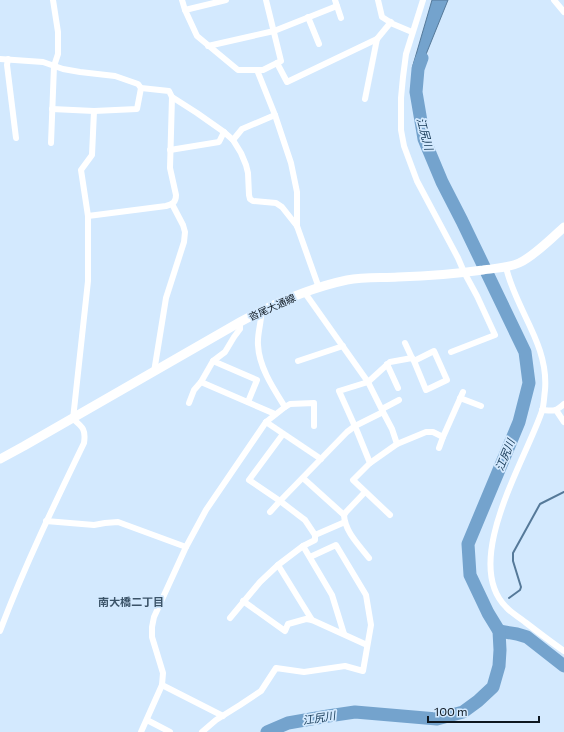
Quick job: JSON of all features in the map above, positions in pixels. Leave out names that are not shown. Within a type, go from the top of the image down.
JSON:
[{"type":"main road","name":"沓尾大通線","points":[[0,459],[73,419],[240,322],[261,311],[304,293],[348,280],[464,272],[506,267],[527,259],[564,227]]},
{"type":"street","points":[[51,143],[54,66],[58,54],[58,32],[53,0]]},
{"type":"street","points":[[182,0],[184,10],[197,36],[238,70],[263,70],[281,61],[266,0]]},
{"type":"street","points":[[184,10],[226,0]]},
{"type":"street","points":[[378,0],[382,17],[412,32]]},
{"type":"street","points":[[423,0],[412,32],[402,77],[401,130],[404,146],[417,181],[458,258],[495,335],[451,352]]},
{"type":"street","points":[[554,0],[564,12]]},
{"type":"street","points":[[208,46],[274,31],[308,17],[336,3],[341,18]]},
{"type":"street","points":[[308,17],[319,44]]},
{"type":"street","points":[[365,99],[377,39],[390,22]]},
{"type":"street","points":[[277,63],[287,82],[377,39]]},
{"type":"street","points":[[0,59],[43,62],[63,69],[115,76],[138,84],[141,88],[169,90],[172,97],[170,168],[176,199],[172,204],[166,206],[88,216]]},
{"type":"street","points":[[8,59],[7,65],[16,138]]},
{"type":"street","points":[[257,70],[275,115],[291,163],[297,192],[297,226]]},
{"type":"street","points":[[52,109],[94,111],[137,109],[141,88]]},
{"type":"street","points":[[172,97],[198,113],[224,132],[232,140],[241,153],[246,165],[250,199],[253,202],[276,203],[282,207],[297,226],[319,288]]},
{"type":"street","points":[[0,631],[10,603],[46,521],[84,444],[84,430],[73,419],[88,281],[88,216],[81,170],[92,155],[94,111]]},
{"type":"street","points":[[232,140],[242,129],[275,115]]},
{"type":"street","points":[[170,150],[219,142],[224,132]]},
{"type":"street","points":[[154,372],[166,298],[184,242],[185,232],[183,224],[172,204]]},
{"type":"street","points":[[506,267],[517,299],[541,354],[544,367],[545,389],[542,410],[500,513],[494,532],[490,573],[495,590],[506,607],[564,651]]},
{"type":"street","points":[[304,293],[368,382],[392,429],[397,444]]},
{"type":"street","points":[[261,311],[258,345],[261,359],[263,367],[285,407]]},
{"type":"street","points":[[190,403],[194,390],[201,382],[213,361],[225,352],[240,329],[240,322]]},
{"type":"street","points":[[370,463],[339,391],[368,382],[390,362],[413,359],[434,351],[447,380],[426,390],[413,359],[405,343]]},
{"type":"street","points":[[298,361],[342,346]]},
{"type":"street","points":[[213,361],[257,380],[248,402]]},
{"type":"street","points":[[387,364],[398,388]]},
{"type":"street","points":[[201,382],[275,414]]},
{"type":"street","points":[[439,448],[463,392]]},
{"type":"street","points":[[460,398],[481,406]]},
{"type":"street","points":[[270,512],[347,432],[399,400]]},
{"type":"street","points":[[141,732],[162,684],[163,673],[152,637],[154,617],[186,547],[206,510],[266,422],[275,414],[290,404],[314,403],[314,426]]},
{"type":"street","points":[[542,410],[553,411],[564,404]]},
{"type":"street","points":[[556,410],[564,422]]},
{"type":"street","points":[[266,422],[321,459]]},
{"type":"street","points":[[390,515],[353,480],[370,463],[397,444],[426,432],[433,432],[443,437]]},
{"type":"street","points":[[230,618],[260,582],[278,565],[303,546],[315,540],[315,535],[306,520],[249,480],[283,434]]},
{"type":"street","points":[[303,478],[344,515],[350,535],[369,558]]},
{"type":"street","points":[[344,515],[365,492]]},
{"type":"street","points":[[46,521],[94,525],[105,522],[118,522],[186,547]]},
{"type":"street","points":[[315,535],[345,522]]},
{"type":"street","points":[[202,732],[216,720],[261,691],[276,668],[304,672],[345,666],[363,671],[371,625],[366,595],[336,545],[310,557]]},
{"type":"street","points":[[303,546],[332,595],[344,634]]},
{"type":"street","points":[[278,565],[312,620]]},
{"type":"street","points":[[243,601],[285,631],[288,624],[306,619],[312,620],[368,645]]},
{"type":"street","points":[[162,684],[223,716]]},
{"type":"street","points":[[147,720],[170,732]]},
{"type":"water","points":[[432,0],[448,0],[412,89],[413,65]]},
{"type":"waterway","name":"江尻川","points":[[267,732],[288,723],[355,712],[437,719],[463,712],[493,687],[499,666],[499,631],[488,613],[470,575],[468,544],[519,422],[529,383],[525,352],[442,182],[424,139],[416,92],[418,69],[422,58]]},
{"type":"waterway","points":[[509,598],[520,590],[521,587],[513,561],[513,553],[540,504],[564,492]]},
{"type":"waterway","points":[[499,631],[527,637],[564,666]]},
{"type":"district","name":"南大橋二丁目","points":[[131,602]]}]
